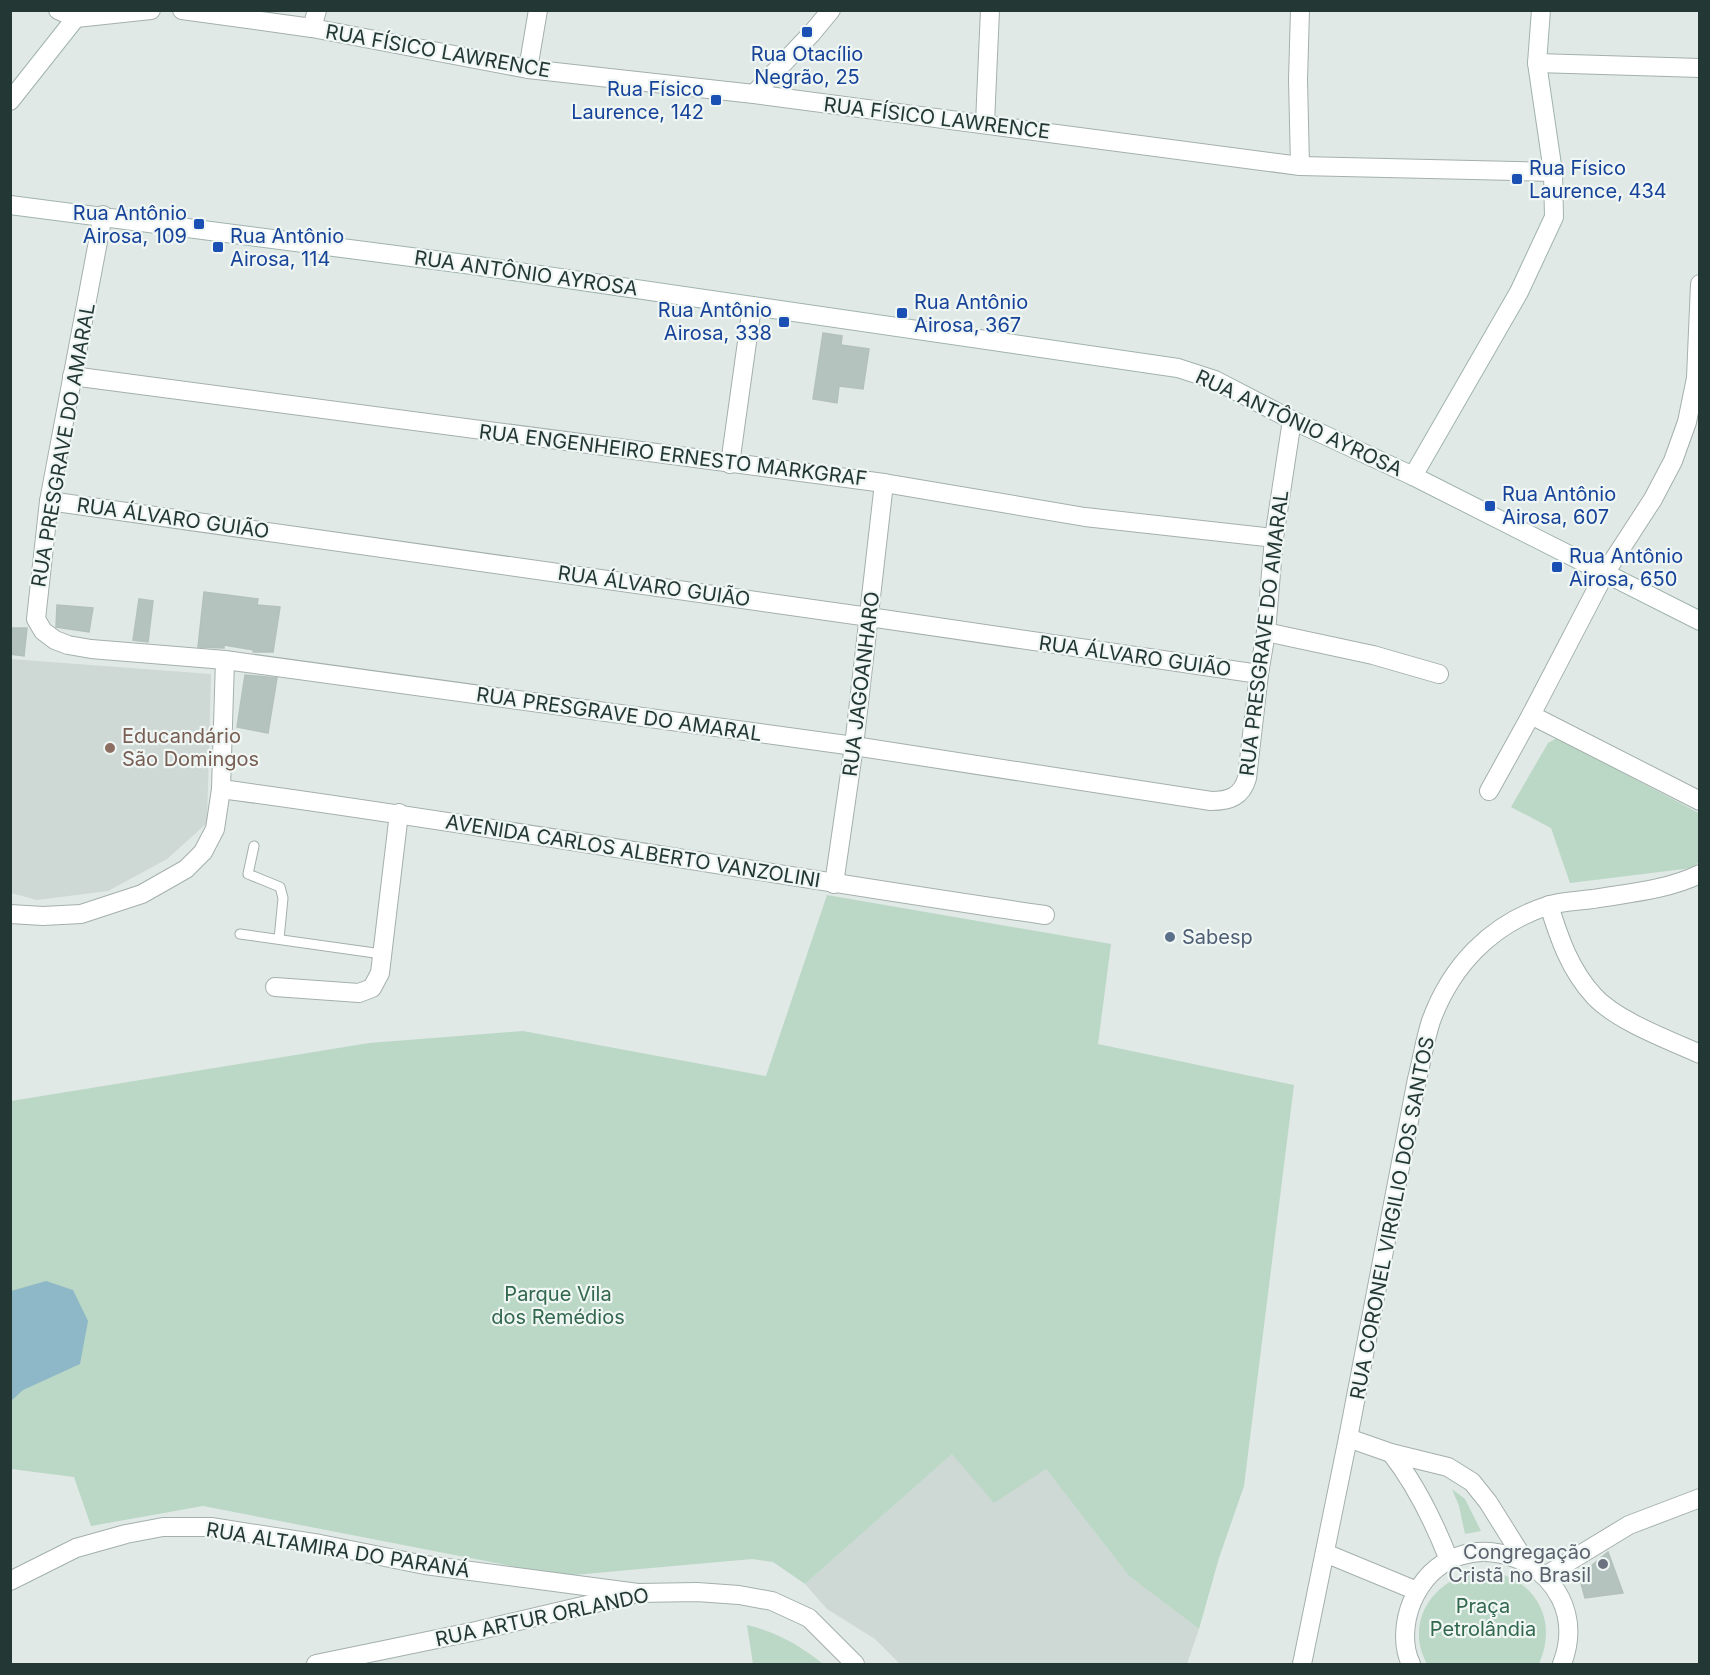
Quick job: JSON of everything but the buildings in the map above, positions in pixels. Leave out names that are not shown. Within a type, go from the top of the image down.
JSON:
[{"type":"street","points":[[58,10],[79,14],[151,10]]},
{"type":"street","name":"RUA FÍSICO LAWRENCE","points":[[182,10],[315,19],[528,69],[985,123],[1300,166],[1553,172]]},
{"type":"street","points":[[528,69],[538,10]]},
{"type":"street","points":[[754,94],[831,10]]},
{"type":"street","points":[[985,123],[990,10]]},
{"type":"street","points":[[1300,10],[1298,81],[1300,166]]},
{"type":"street","points":[[1413,476],[1519,292],[1551,226],[1555,208],[1553,172],[1537,63],[1541,10]]},
{"type":"street","points":[[10,101],[79,14]]},
{"type":"street","points":[[1537,63],[1700,68]]},
{"type":"street","name":"RUA ANTÔNIO AYROSA","points":[[10,205],[103,215],[1178,368],[1215,380],[1292,420],[1413,476],[1700,621]]},
{"type":"street","name":"RUA PRESGRAVE DO AMARAL","points":[[103,215],[49,501],[36,619],[43,631],[55,640],[68,645],[225,660],[854,746],[1225,801],[1241,792],[1247,778],[1258,674],[1266,632],[1274,538],[1292,420]]},
{"type":"street","points":[[1489,791],[1605,573],[1653,499],[1673,461],[1687,422],[1696,378],[1700,284]]},
{"type":"street","points":[[730,464],[752,306]]},
{"type":"street","name":"RUA ENGENHEIRO ERNESTO MARKGRAF","points":[[72,376],[884,483],[1085,517],[1274,538]]},
{"type":"street","name":"RUA JAGOANHARO","points":[[834,884],[854,746],[884,483]]},
{"type":"street","name":"RUA ÁLVARO GUIÃO","points":[[49,501],[1258,674]]},
{"type":"street","points":[[1266,632],[1373,655],[1439,674]]},
{"type":"street","points":[[10,914],[44,916],[81,914],[142,894],[186,869],[203,852],[215,829],[221,789],[225,660]]},
{"type":"street","points":[[1531,715],[1700,801]]},
{"type":"street","name":"AVENIDA CARLOS ALBERTO VANZOLINI","points":[[221,789],[399,813],[834,884],[1045,915]]},
{"type":"street","points":[[275,987],[359,993],[372,988],[380,973],[399,813]]},
{"type":"street","name":"RUA CORONEL VIRGILIO DOS SANTOS","points":[[1302,1665],[1417,1079],[1431,1021],[1452,977],[1475,948],[1507,923],[1548,905],[1648,891],[1700,874]]},
{"type":"street","points":[[1548,905],[1561,945],[1577,975],[1595,998],[1625,1019],[1700,1054]]},
{"type":"street","points":[[1348,1438],[1391,1453],[1448,1467],[1472,1482],[1488,1502],[1525,1561]]},
{"type":"street","points":[[1391,1453],[1408,1474],[1431,1516],[1449,1560]]},
{"type":"street","points":[[1545,1576],[1629,1526],[1700,1498]]},
{"type":"street","name":"RUA ALTAMIRA DO PARANÁ","points":[[10,1581],[76,1548],[126,1534],[163,1527],[211,1527],[320,1544],[425,1565],[638,1593]]},
{"type":"street","points":[[1325,1552],[1417,1591]]},
{"type":"street","points":[[1411,1665],[1405,1637],[1407,1613],[1417,1591],[1431,1574],[1449,1560],[1474,1552],[1500,1552],[1525,1561],[1545,1576],[1560,1597],[1568,1623],[1567,1650],[1562,1665]]},
{"type":"street","name":"RUA ARTUR ORLANDO","points":[[316,1665],[638,1593],[697,1592],[740,1595],[772,1601],[809,1618],[855,1665]]},
{"type":"lane","points":[[254,846],[248,874],[280,887],[283,898],[279,939]]},
{"type":"lane","points":[[240,934],[382,954]]},
{"type":"shaded area","name":"Educandário São Domingos","points":[[10,659],[211,674],[207,823],[167,859],[108,891],[37,900],[11,893]]},
{"type":"shaded area","points":[[952,1454],[1046,1469],[1129,1576],[1199,1629],[1187,1664],[900,1664],[875,1639],[827,1609],[805,1584]]},
{"type":"green space","points":[[1557,738],[1699,813],[1699,862],[1692,868],[1570,883],[1551,828],[1511,807],[1548,743]]},
{"type":"green space","name":"Parque Vila dos Remédios","points":[[827,895],[1111,944],[1098,1044],[1294,1085],[1244,1486],[1219,1558],[1199,1629],[1129,1576],[1046,1469],[994,1503],[952,1454],[805,1584],[773,1562],[752,1559],[562,1576],[203,1506],[91,1526],[74,1477],[11,1469],[11,1101],[369,1043],[523,1031],[766,1076]]},
{"type":"green space","points":[[1452,1489],[1465,1499],[1481,1531],[1465,1534],[1459,1506]]},
{"type":"green space","name":"Praça Petrolândia","points":[[1490,1571],[1520,1583],[1539,1605],[1546,1633],[1539,1664],[1427,1664],[1420,1646],[1419,1630],[1430,1600],[1456,1578]]},
{"type":"green space","points":[[747,1625],[787,1640],[823,1664],[753,1664]]},
{"type":"water","points":[[46,1281],[73,1290],[88,1321],[80,1364],[23,1390],[11,1401],[11,1291]]},
{"type":"place","name":"Rua Otacílio Negrão, 25","points":[[807,32]]},
{"type":"place","name":"Rua Físico Laurence, 142","points":[[716,100]]},
{"type":"place","name":"Rua Físico Laurence, 434","points":[[1517,179]]},
{"type":"place","name":"Rua Antônio Airosa, 109","points":[[199,224]]},
{"type":"place","name":"Rua Antônio Airosa, 114","points":[[218,247]]},
{"type":"place","name":"Rua Antônio Airosa, 367","points":[[902,313]]},
{"type":"place","name":"Rua Antônio Airosa, 338","points":[[784,322]]},
{"type":"place","name":"Rua Antônio Airosa, 607","points":[[1490,506]]},
{"type":"place","name":"Rua Antônio Airosa, 650","points":[[1557,567]]},
{"type":"place","name":"Educandário São Domingos","points":[[110,748]]},
{"type":"place","name":"Sabesp","points":[[1170,937]]},
{"type":"place","name":"Congregação Cristã no Brasil","points":[[1603,1564]]}]
